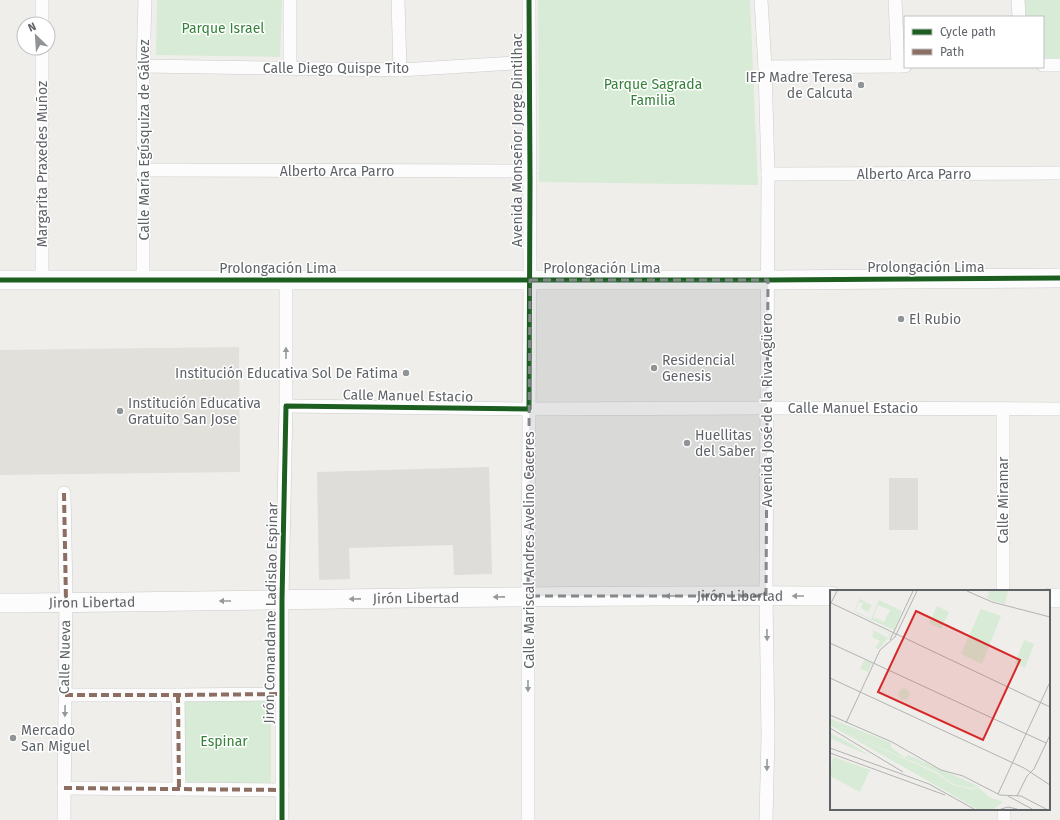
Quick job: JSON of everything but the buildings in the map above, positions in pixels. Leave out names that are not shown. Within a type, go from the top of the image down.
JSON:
[{"type":"street","points":[[42,0],[42,16]]},
{"type":"street","name":"Calle María Egúsquiza de Gálvez","points":[[143,280],[143,66],[145,0]]},
{"type":"street","points":[[290,0],[290,68]]},
{"type":"street","points":[[398,0],[400,70]]},
{"type":"street","name":"Avenida Monseñor Jorge Dintilhac","points":[[529,0],[530,280]]},
{"type":"street","name":"Avenida José de la Riva Agüero","points":[[761,0],[765,67],[768,174],[766,596],[768,735],[766,820]]},
{"type":"street","points":[[765,67],[902,66],[895,0]]},
{"type":"street","points":[[1018,0],[1019,16]]},
{"type":"street","name":"Margarita Praxedes Muñoz","points":[[42,56],[42,280]]},
{"type":"street","name":"Calle Diego Quispe Tito","points":[[143,66],[400,70],[529,62]]},
{"type":"street","points":[[1044,65],[1060,65]]},
{"type":"street","name":"Alberto Arca Parro","points":[[143,170],[530,171]]},
{"type":"street","name":"Alberto Arca Parro","points":[[768,174],[1060,174]]},
{"type":"street","name":"Prolongación Lima","points":[[0,280],[768,280],[1060,278]]},
{"type":"street","name":"Jirón Comandante Ladislao Espinar","points":[[282,820],[282,600],[286,406],[286,280]]},
{"type":"street","name":"Calle Mariscal Andres Avelino Caceres","points":[[528,820],[530,280]]},
{"type":"street","name":"Calle Manuel Estacio","points":[[286,406],[529,409],[1060,409]]},
{"type":"street","name":"Calle Miramar","points":[[1003,409],[1003,590]]},
{"type":"street","name":"Calle Nueva","points":[[64,494],[66,602],[64,820]]},
{"type":"street","name":"Jirón Libertad","points":[[0,603],[528,596],[830,596]]},
{"type":"street","points":[[65,695],[282,694]]},
{"type":"street","points":[[178,695],[179,789]]},
{"type":"street","points":[[64,788],[282,790]]},
{"type":"highlighted area","points":[[530,280],[768,280],[766,596],[528,596]]},
{"type":"shaded area","name":"Institución Educativa Gratuito San Jose","points":[[239,347],[240,472],[0,475],[0,350]]},
{"type":"shaded area","points":[[489,467],[492,574],[454,575],[453,545],[349,548],[350,579],[319,580],[317,472]]},
{"type":"shaded area","points":[[889,478],[918,478],[918,530],[889,530]]},
{"type":"green space","name":"Parque Israel","points":[[157,0],[282,0],[280,57],[156,55]]},
{"type":"green space","name":"Parque Sagrada Familia","points":[[538,0],[750,0],[758,185],[539,182]]},
{"type":"green space","points":[[1024,0],[1060,0],[1060,60],[1044,60],[1044,16],[1025,16]]},
{"type":"green space","name":"Espinar","points":[[271,698],[271,783],[177,784],[177,699]]},
{"type":"marked path","points":[[64,493],[66,602]]},
{"type":"marked path","points":[[65,695],[282,694]]},
{"type":"marked path","points":[[178,695],[179,789]]},
{"type":"marked path","points":[[64,788],[282,790]]},
{"type":"cycle path","points":[[282,820],[282,600],[286,406],[529,409],[529,0]]},
{"type":"cycle path","points":[[0,280],[768,280],[1060,278]]},
{"type":"place","name":"IEP Madre Teresa de Calcuta","points":[[861,85]]},
{"type":"place","name":"El Rubio","points":[[901,319]]},
{"type":"place","name":"Residencial Genesis","points":[[654,368]]},
{"type":"place","name":"Institución Educativa Sol De Fatima","points":[[406,373]]},
{"type":"place","name":"Institución Educativa Gratuito San Jose","points":[[120,411]]},
{"type":"place","name":"Huellitas del Saber","points":[[687,443]]},
{"type":"place","name":"Mercado San Miguel","points":[[13,738]]}]
